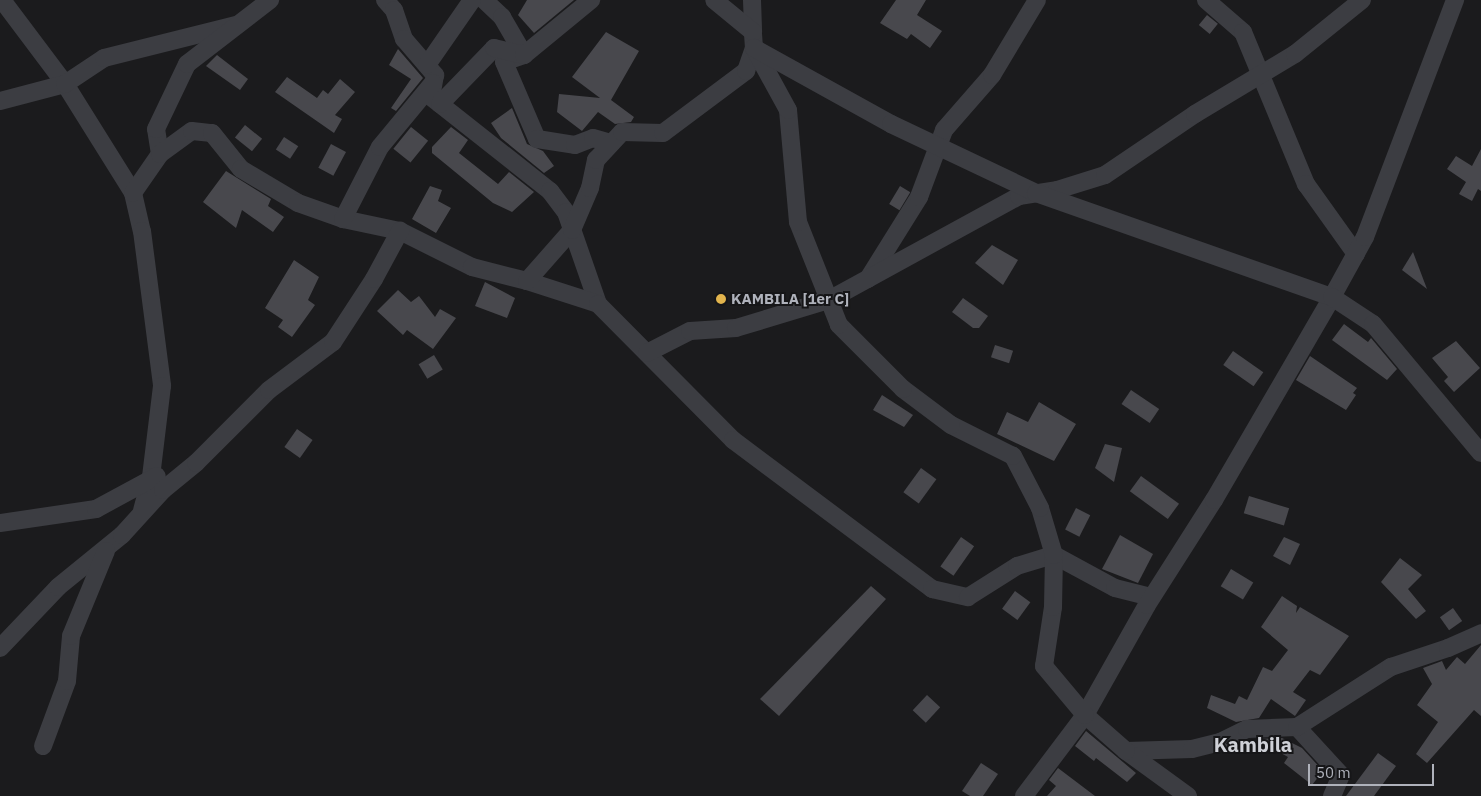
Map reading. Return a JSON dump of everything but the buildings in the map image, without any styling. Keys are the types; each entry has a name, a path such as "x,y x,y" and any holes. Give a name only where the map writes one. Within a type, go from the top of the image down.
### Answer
{"street":[{"path":"2,0 65,84 133,193 142,231 162,386 151,477 141,514"},
{"path":"160,154 156,129 187,64 270,0"},
{"path":"385,0 394,10 404,39 435,75 431,97 550,191 566,212 598,304 734,440 932,589 968,597 1017,566 1054,555 1115,588 1151,597"},
{"path":"427,65 472,0"},
{"path":"484,0 502,17 524,55"},
{"path":"591,0 524,55 504,62 537,139 575,145 593,138 611,143"},
{"path":"714,0 754,40 938,146 1036,193 1332,297 1373,324 1481,452"},
{"path":"527,280 572,230 590,188 596,160 622,132 663,133 678,124 746,71 754,40 752,0"},
{"path":"868,280 919,197 944,130 992,75 1038,0"},
{"path":"1206,0 1244,32 1306,184 1356,254"},
{"path":"647,353 690,331 736,328 829,300 1019,196 1105,175 1195,114 1296,54 1362,0"},
{"path":"1024,796 1085,715 1151,597 1214,500 1356,254 1456,0"},
{"path":"0,101 65,84 104,58 236,25"},
{"path":"754,40 788,110 798,222 839,325 903,389 952,425 1013,456 1040,508 1054,555 1053,607 1044,666 1085,715 1126,751 1188,796"},
{"path":"440,104 494,48 524,55"},
{"path":"342,220 380,147 434,83"},
{"path":"133,193 160,154 192,131 212,133 241,169 298,202 342,220 400,230 472,267 527,280 598,304"},
{"path":"0,648 58,587 108,546 163,490 186,471 269,390 333,342 374,278 400,230"},
{"path":"0,523 96,509 151,477 186,471"},
{"path":"43,746 67,681 70,636 108,546"},
{"path":"1126,751 1192,749 1220,742 1247,729 1296,728 1391,667 1448,648 1481,633"},
{"path":"1296,728 1341,775 1332,796"}],"place":[{"name":"KAMBILA [1er C]","path":"721,299"}],"district":[{"name":"Kambila","path":"1253,744"}]}
